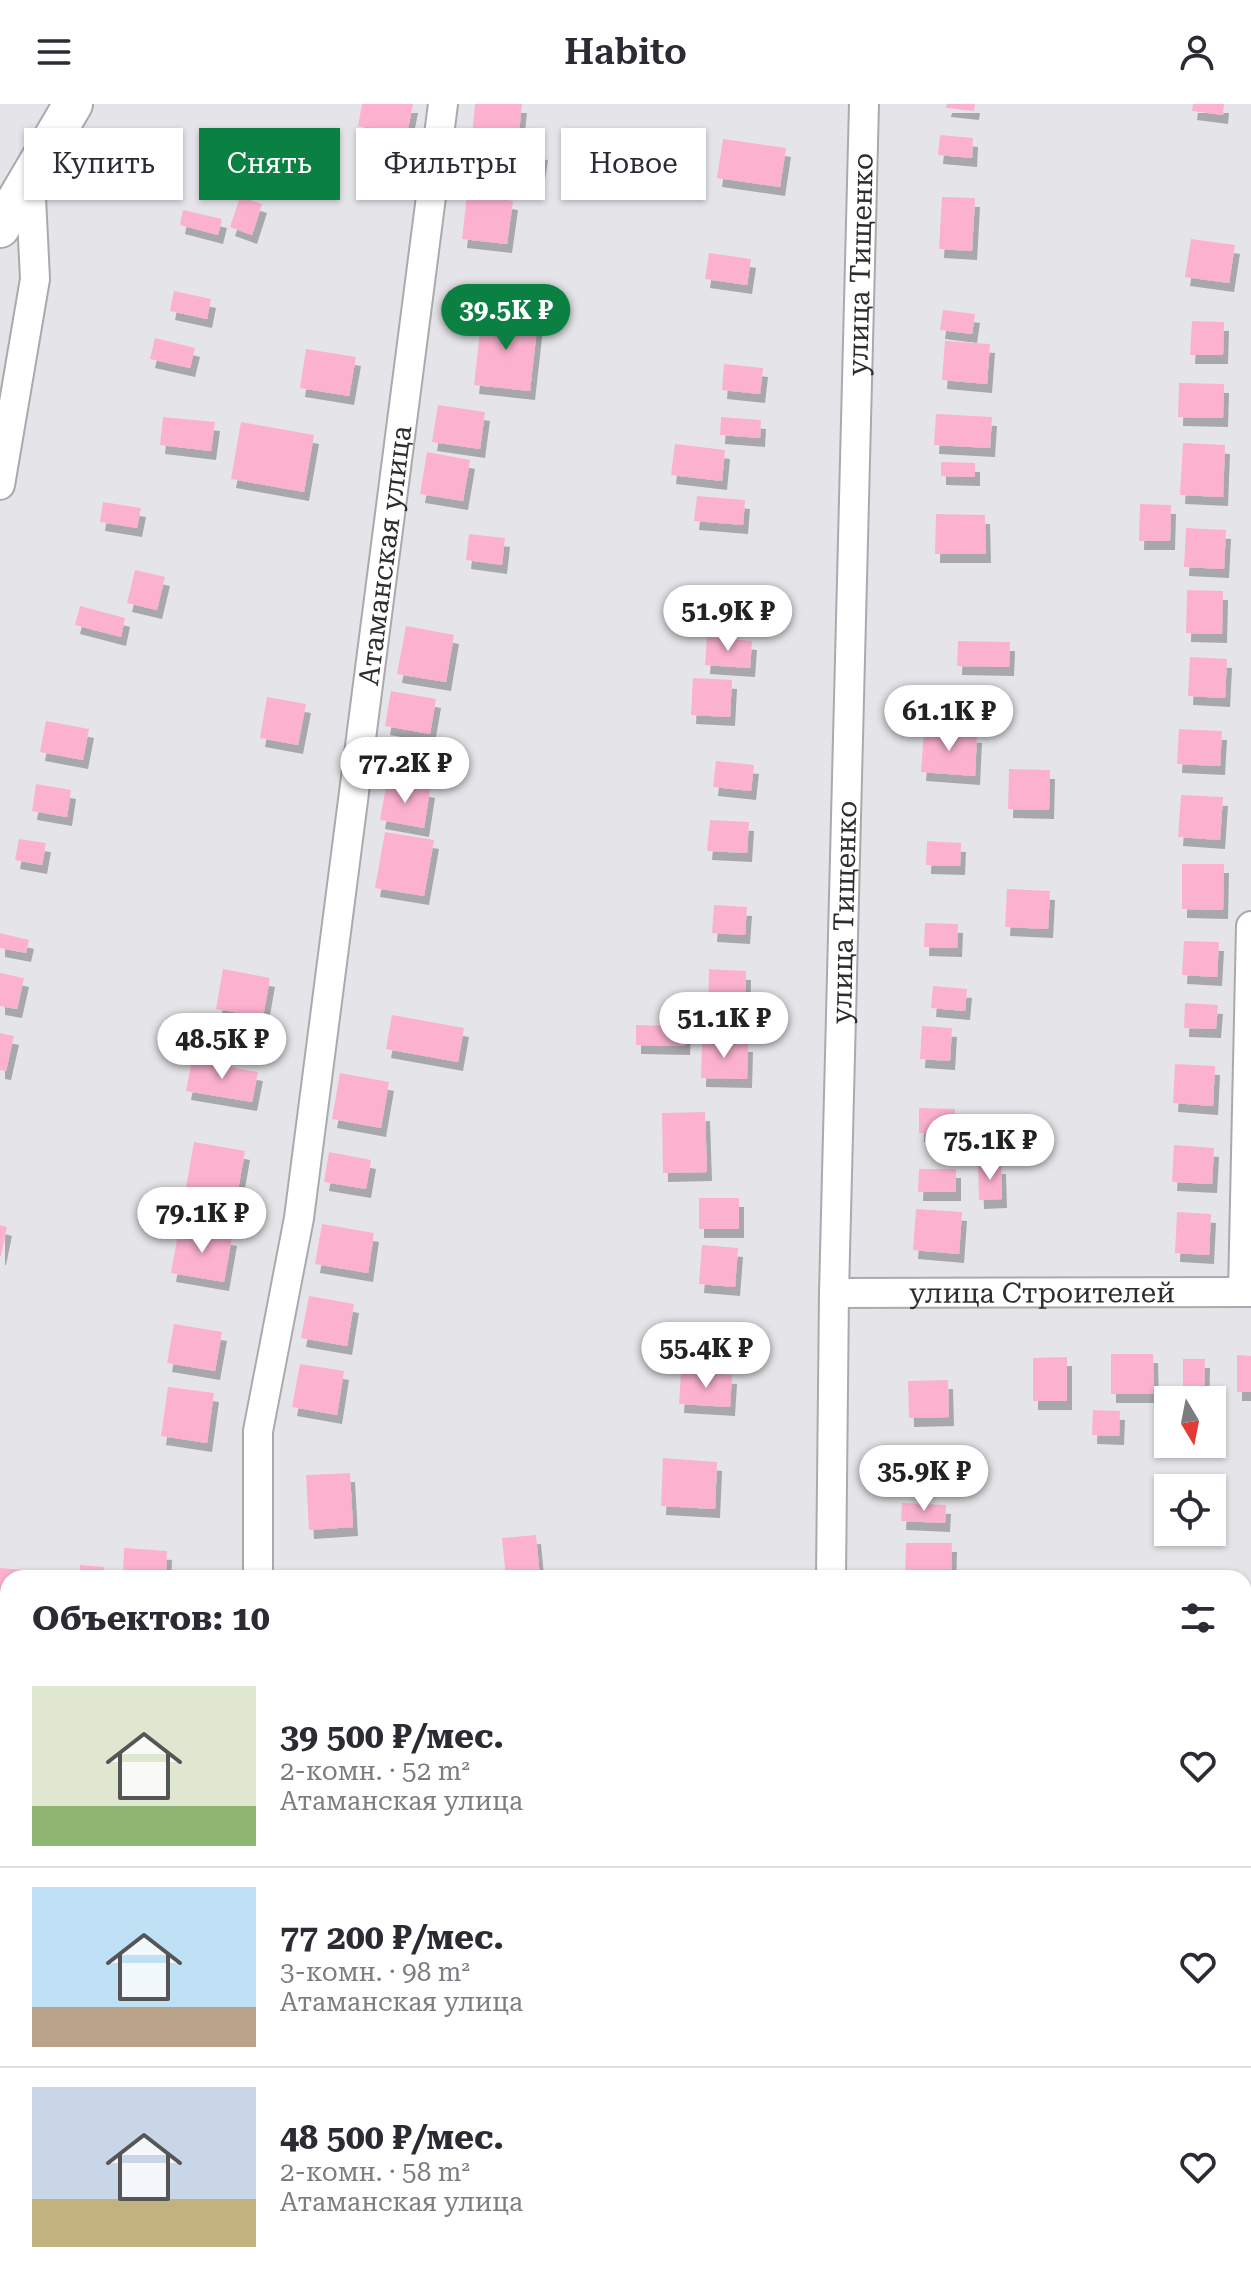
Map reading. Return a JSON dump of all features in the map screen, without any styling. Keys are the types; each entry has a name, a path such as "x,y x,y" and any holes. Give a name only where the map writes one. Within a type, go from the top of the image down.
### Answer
{"main road":[{"path":"59,128 73,104"},
{"path":"0,228 24,187"}],"street":[{"name":"Атаманская улица","path":"258,1570 258,1431 299,1218 443,104"},
{"name":"улица Тищенко","path":"831,1570 834,1293 864,104"},
{"path":"0,485 35,279 31,200"},
{"path":"1247,1292 1251,926"},
{"name":"улица Строителей","path":"834,1293 1247,1292"}],"building":[{"path":"362,104 413,104 408,128 358,126"},
{"path":"475,104 522,104 519,128 473,128"},
{"path":"947,104 975,104 974,111 946,108"},
{"path":"1193,104 1224,104 1223,115 1192,111"},
{"path":"940,135 973,138 972,158 938,155"},
{"path":"723,139 786,148 780,187 717,178"},
{"path":"942,197 975,198 972,251 939,249"},
{"path":"239,200 262,204 252,235 230,227"},
{"path":"466,200 513,201 507,244 462,239"},
{"path":"183,210 222,219 218,235 180,225"},
{"path":"1191,239 1235,245 1229,283 1185,277"},
{"path":"709,253 751,259 747,285 705,279"},
{"path":"174,291 211,299 207,319 170,311"},
{"path":"943,310 975,314 972,334 940,330"},
{"path":"482,314 538,320 530,391 474,385"},
{"path":"1192,321 1224,322 1223,355 1190,355"},
{"path":"155,338 195,348 190,368 150,359"},
{"path":"945,341 990,344 987,384 942,380"},
{"path":"306,349 356,357 349,396 300,388"},
{"path":"724,364 763,368 760,394 722,390"},
{"path":"1179,383 1224,384 1223,418 1178,417"},
{"path":"438,405 485,412 480,449 432,442"},
{"path":"936,414 992,417 990,448 934,445"},
{"path":"163,417 215,422 211,451 160,445"},
{"path":"721,417 761,420 760,438 720,435"},
{"path":"241,422 314,435 304,492 231,479"},
{"path":"1183,443 1225,445 1223,497 1180,495"},
{"path":"675,444 725,450 722,481 671,475"},
{"path":"427,452 470,460 463,501 420,494"},
{"path":"941,462 975,463 975,477 941,476"},
{"path":"697,496 745,500 743,525 694,521"},
{"path":"103,502 141,508 137,528 100,522"},
{"path":"1140,504 1171,505 1170,541 1139,541"},
{"path":"936,514 985,515 986,554 935,554"},
{"path":"1186,528 1226,530 1224,569 1184,567"},
{"path":"469,534 505,538 502,565 466,560"},
{"path":"135,570 165,577 157,610 127,603"},
{"path":"1187,590 1223,591 1222,634 1186,633"},
{"path":"80,606 125,618 121,637 75,625"},
{"path":"406,626 454,635 446,682 397,674"},
{"path":"707,637 752,641 750,668 705,665"},
{"path":"958,641 1010,642 1009,667 957,666"},
{"path":"1190,657 1227,659 1225,698 1188,696"},
{"path":"693,678 732,680 730,717 691,715"},
{"path":"391,691 436,699 430,734 385,726"},
{"path":"932,696 979,698 978,715 931,713"},
{"path":"267,697 306,704 298,745 260,738"},
{"path":"46,721 89,729 83,760 40,752"},
{"path":"1179,729 1222,731 1220,766 1177,764"},
{"path":"924,731 977,734 975,776 921,772"},
{"path":"716,761 754,765 751,791 713,787"},
{"path":"1009,769 1050,770 1049,810 1008,809"},
{"path":"387,781 430,789 424,828 380,820"},
{"path":"36,784 71,790 67,817 32,811"},
{"path":"1181,795 1223,797 1220,840 1178,837"},
{"path":"710,820 749,822 747,853 707,851"},
{"path":"385,832 434,840 424,896 375,888"},
{"path":"19,839 46,843 42,865 15,860"},
{"path":"927,841 961,843 960,866 926,865"},
{"path":"1182,864 1224,864 1223,910 1182,909"},
{"path":"1007,889 1050,891 1048,929 1005,927"},
{"path":"714,905 747,907 745,935 712,933"},
{"path":"925,923 958,924 957,948 924,947"},
{"path":"0,933 29,940 26,953 0,948"},
{"path":"1184,941 1219,942 1217,977 1182,975"},
{"path":"223,969 270,978 263,1017 216,1009"},
{"path":"709,969 746,971 745,1016 708,1014"},
{"path":"0,973 24,978 17,1009 0,1006"},
{"path":"933,986 967,989 965,1011 931,1008"},
{"path":"1185,1003 1218,1005 1216,1029 1184,1028"},
{"path":"392,1015 464,1028 458,1062 386,1049"},
{"path":"636,1025 686,1026 685,1046 636,1045"},
{"path":"922,1026 952,1028 950,1061 920,1059"},
{"path":"0,1033 14,1036 6,1071 0,1070"},
{"path":"702,1042 748,1043 747,1079 701,1078"},
{"path":"192,1060 258,1072 252,1102 186,1091"},
{"path":"1175,1064 1215,1066 1213,1106 1173,1103"},
{"path":"340,1073 389,1082 381,1128 332,1119"},
{"path":"919,1108 955,1109 954,1134 919,1133"},
{"path":"705,1112 707,1172 663,1173 662,1113"},
{"path":"194,1142 245,1151 237,1196 186,1188"},
{"path":"1174,1145 1214,1148 1212,1184 1172,1182"},
{"path":"329,1152 371,1160 366,1189 324,1182"},
{"path":"978,1165 1001,1165 1002,1199 979,1200"},
{"path":"919,1169 956,1169 956,1192 918,1192"},
{"path":"699,1198 739,1198 739,1229 699,1229"},
{"path":"916,1209 962,1212 959,1254 913,1250"},
{"path":"1177,1212 1211,1214 1209,1255 1175,1253"},
{"path":"322,1224 374,1233 368,1273 315,1264"},
{"path":"0,1225 7,1227 1,1256 0,1256"},
{"path":"179,1228 232,1237 224,1282 171,1273"},
{"path":"702,1245 738,1248 735,1287 699,1284"},
{"path":"309,1296 354,1304 347,1346 301,1338"},
{"path":"174,1324 222,1332 215,1371 167,1363"},
{"path":"1111,1354 1153,1354 1154,1394 1111,1394"},
{"path":"1237,1355 1251,1356 1251,1392 1237,1392"},
{"path":"1067,1357 1067,1401 1033,1401 1033,1358"},
{"path":"1183,1359 1205,1359 1204,1386 1183,1386"},
{"path":"300,1364 344,1371 337,1415 292,1407"},
{"path":"681,1372 732,1375 730,1407 679,1404"},
{"path":"948,1380 949,1417 909,1418 908,1381"},
{"path":"168,1387 214,1393 207,1443 161,1436"},
{"path":"1093,1410 1120,1411 1119,1436 1092,1435"},
{"path":"663,1458 717,1462 715,1509 661,1506"},
{"path":"908,1462 939,1462 938,1487 907,1487"},
{"path":"350,1473 353,1527 309,1530 306,1475"},
{"path":"902,1503 946,1505 945,1523 901,1521"},
{"path":"536,1535 539,1570 505,1570 502,1538"},
{"path":"906,1543 952,1543 951,1570 905,1570"},
{"path":"124,1548 167,1551 166,1570 123,1570"},
{"path":"80,1565 104,1567 104,1570 80,1570"}]}
